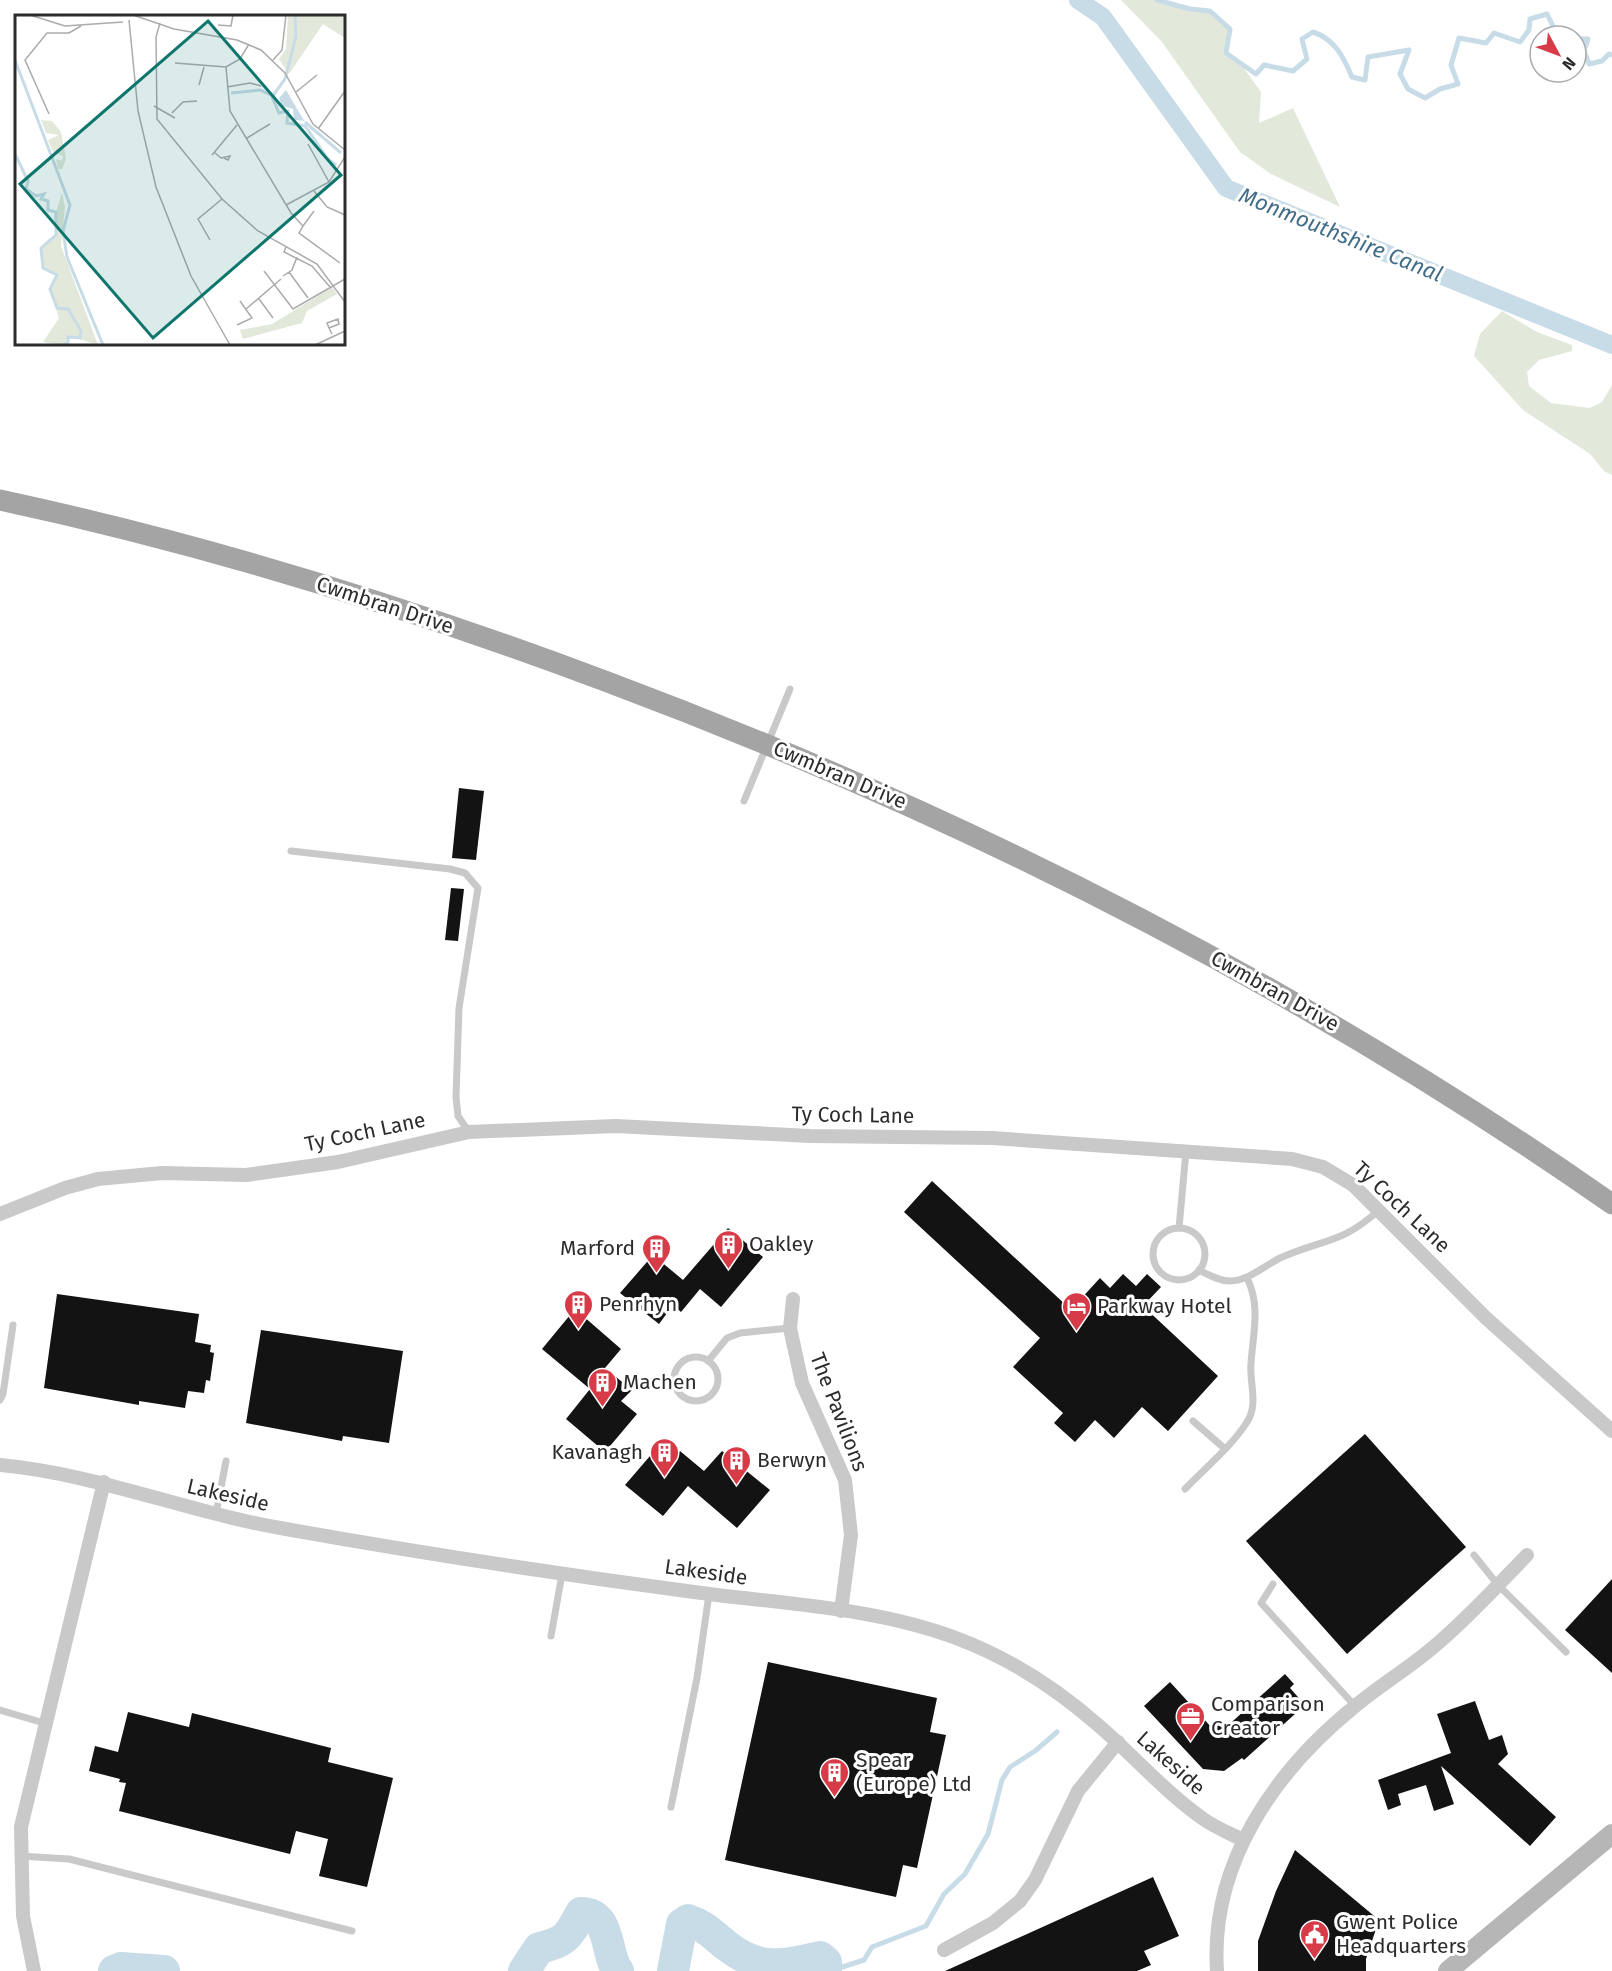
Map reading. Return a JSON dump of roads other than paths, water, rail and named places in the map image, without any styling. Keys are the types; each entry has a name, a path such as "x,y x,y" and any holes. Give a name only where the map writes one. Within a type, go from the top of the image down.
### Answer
{"main road":[{"name":"Cwmbran Drive","path":"0,500 174,542 339,590 515,647 750,736 887,795 1125,909 1256,980 1437,1086 1612,1204"}],"street":[{"name":"Ty Coch Lane","path":"0,1214 65,1188 98,1179 162,1173 246,1174 338,1162 469,1132 616,1126 810,1136 992,1138 1292,1159 1323,1167 1353,1185 1486,1318 1612,1431"},
{"name":"The Pavilions","path":"793,1299 790,1328 802,1383 845,1480 851,1535 841,1611"},
{"name":"Lakeside","path":"0,1465 33,1468 104,1482 216,1516 285,1529 562,1573 841,1611 895,1620 956,1638 1040,1681 1118,1742 1169,1792 1204,1821 1243,1840"},
{"path":"34,1971 23,1916 21,1827 44,1723 104,1482"},
{"path":"1217,1971 1219,1929 1225,1890 1243,1840 1259,1810 1281,1779 1317,1739 1355,1706 1436,1645 1527,1555"},
{"path":"944,1950 993,1923 1020,1901 1035,1880 1078,1791 1118,1742"},
{"path":"1448,1971 1612,1834"}],"lane":[{"path":"744,801 789,689"},
{"path":"291,851 450,869 465,873 478,888 459,1019 456,1096 458,1116 469,1132"},
{"path":"1179,1228 1186,1151"},
{"path":"1199,1270 1214,1278 1230,1281 1247,1278 1286,1256 1340,1239 1362,1226 1379,1210"},
{"path":"1179,1228 1195,1233 1204,1247 1203,1263 1199,1270 1194,1276 1178,1281 1162,1275 1157,1269 1152,1254 1158,1238 1171,1229 1179,1228"},
{"path":"1185,1489 1248,1420 1253,1405 1250,1365 1255,1339 1255,1302 1247,1278"},
{"path":"0,1400 3,1394 13,1325"},
{"path":"708,1360 727,1338 740,1333 790,1328"},
{"path":"692,1357 708,1360 717,1374 715,1390 703,1400 687,1400 675,1388 674,1372 685,1360 692,1357"},
{"path":"1193,1421 1224,1448"},
{"path":"216,1516 226,1461"},
{"path":"1474,1555 1498,1585 1566,1652"},
{"path":"551,1636 562,1573"},
{"path":"1273,1584 1261,1603 1355,1706"},
{"path":"671,1807 699,1667 709,1594"},
{"path":"0,1710 44,1723"},
{"path":"20,1856 69,1859 352,1931"}],"waterway":[{"name":"Monmouthshire Canal","path":"1078,0 1103,17 1226,188 1612,345"},
{"path":"1157,0 1190,9 1210,11 1230,29 1226,53 1256,74 1264,65 1293,71 1307,59 1302,39 1313,32 1333,44 1342,56 1352,77 1365,80 1368,57 1409,50 1400,74 1408,89 1425,98 1440,89 1458,84 1451,65 1459,38 1486,43 1494,33 1520,42 1528,31"},
{"path":"1530,24 1530,19 1547,14 1552,24"},
{"path":"1588,61 1589,64 1602,61 1609,54 1612,55"},
{"path":"830,1971 864,1960 872,1947 926,1926 944,1894 965,1874 988,1834 1002,1780 1010,1767 1035,1751 1057,1732"},
{"path":"524,1971 539,1948 561,1941 573,1928 581,1913 591,1915 603,1927 618,1971"},
{"path":"673,1971 682,1924 688,1920 704,1928 750,1960 782,1964 820,1957 826,1962 826,1971"},
{"path":"114,1971 121,1968 164,1971"}],"place":[{"name":"Oakley","path":"728,1270"},
{"name":"Marford","path":"656,1274"},
{"name":"Penrhyn","path":"578,1330"},
{"name":"Parkway Hotel","path":"1076,1332"},
{"name":"Machen","path":"602,1408"},
{"name":"Kavanagh","path":"664,1478"},
{"name":"Berwyn","path":"736,1486"},
{"name":"Comparison Creator","path":"1190,1742"},
{"name":"Spear (Europe) Ltd","path":"835,1798"},
{"name":"Gwent Police Headquarters","path":"1315,1960"}]}
